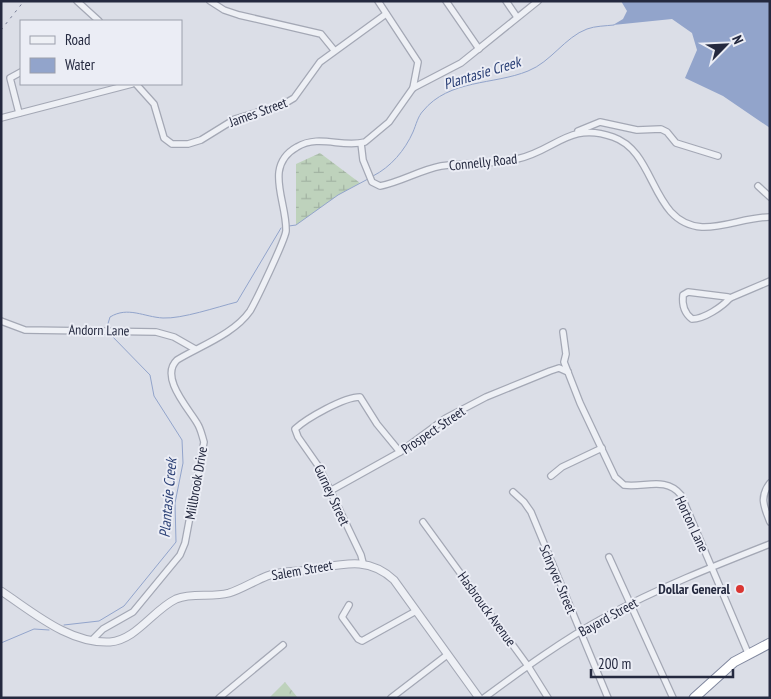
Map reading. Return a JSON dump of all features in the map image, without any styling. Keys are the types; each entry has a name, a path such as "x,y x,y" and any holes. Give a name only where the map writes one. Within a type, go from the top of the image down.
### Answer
{"highway":[{"path":"694,698 728,667 748,652 770,643"}],"street":[{"path":"210,1 224,10 239,15 321,34 334,50"},
{"path":"362,143 376,135 389,122 413,88 418,62 378,1"},
{"path":"446,1 479,49"},
{"path":"506,1 517,17"},
{"path":"413,88 454,67 538,1"},
{"path":"79,3 98,20"},
{"name":"James Street","path":"137,85 154,104 164,138 172,144 188,144 201,140 235,119 290,102 303,89 320,62 386,14"},
{"path":"19,113 10,78 20,73"},
{"path":"1,118 128,85"},
{"path":"576,132 600,122 637,130 661,129 667,132 676,143 718,156"},
{"name":"Connelly Road","path":"362,143 366,168 372,182 380,186 441,166 518,159 576,132 595,132 615,137 635,150 667,207 683,221 704,227 770,217"},
{"name":"Millbrook Drive","path":"93,639 103,628 133,612 176,561 185,543 204,442 199,427 179,396 172,372 174,363 229,330 245,317 257,297 286,233 278,177 287,154 304,143 316,140 362,143"},
{"path":"758,186 770,197"},
{"path":"730,298 688,292 683,295 682,302 687,315 696,319 723,305 730,298 770,281"},
{"name":"Andorn Lane","path":"1,321 14,328 31,331 69,329 156,332 174,337 196,349"},
{"name":"Horton Lane","path":"563,332 566,354 564,362 580,402 620,483 628,486 664,484 678,492 748,652"},
{"name":"Prospect Street","path":"330,491 400,452 446,418 486,398 559,368 568,372"},
{"name":"Gurney Street","path":"363,563 320,467 298,437 296,429 335,404 358,397 362,398 377,424 400,452"},
{"path":"551,476 562,467 602,448"},
{"path":"770,483 765,490 762,504 770,522"},
{"name":"Schryver Street","path":"513,492 531,512 608,698"},
{"name":"Hasbrouck Avenue","path":"423,522 528,666 548,698"},
{"name":"Bayard Street","path":"484,698 580,632 631,604 712,567 770,544"},
{"path":"609,557 673,698"},
{"name":"Salem Street","path":"1,591 54,626 93,639 112,642 125,637 163,607 184,597 227,593 276,573 350,562 363,563 387,574 479,698"},
{"path":"349,605 342,617 358,640 362,641 416,611"},
{"path":"219,698 283,645"},
{"path":"391,698 447,655"}],"green space":[{"path":"320,153 360,183 338,195 296,225 296,164"},
{"path":"285,682 298,698 269,698"}],"water":[{"path":"621,1 770,1 770,128 723,96 685,78 697,50 692,33 672,19 613,25 623,19 627,11"}],"waterway":[{"name":"Plantasie Creek","path":"373,176 386,168 402,151 410,139 423,111 446,93 472,84 528,71 544,62 579,33 593,27 614,25"},
{"name":"Plantasie Creek","path":"289,226 296,225 338,195 368,179"},
{"name":"Plantasie Creek","path":"107,327 110,317 123,312 171,318 237,302 281,228"},
{"name":"Plantasie Creek","path":"64,625 99,621 124,606 176,542 175,503 183,463 182,440 154,396 150,375 110,334"},
{"name":"Plantasie Creek","path":"1,643 34,629 49,630"}],"railway":[{"path":"1,30 24,1"}],"place":[{"name":"Dollar General","path":"740,589"}]}
